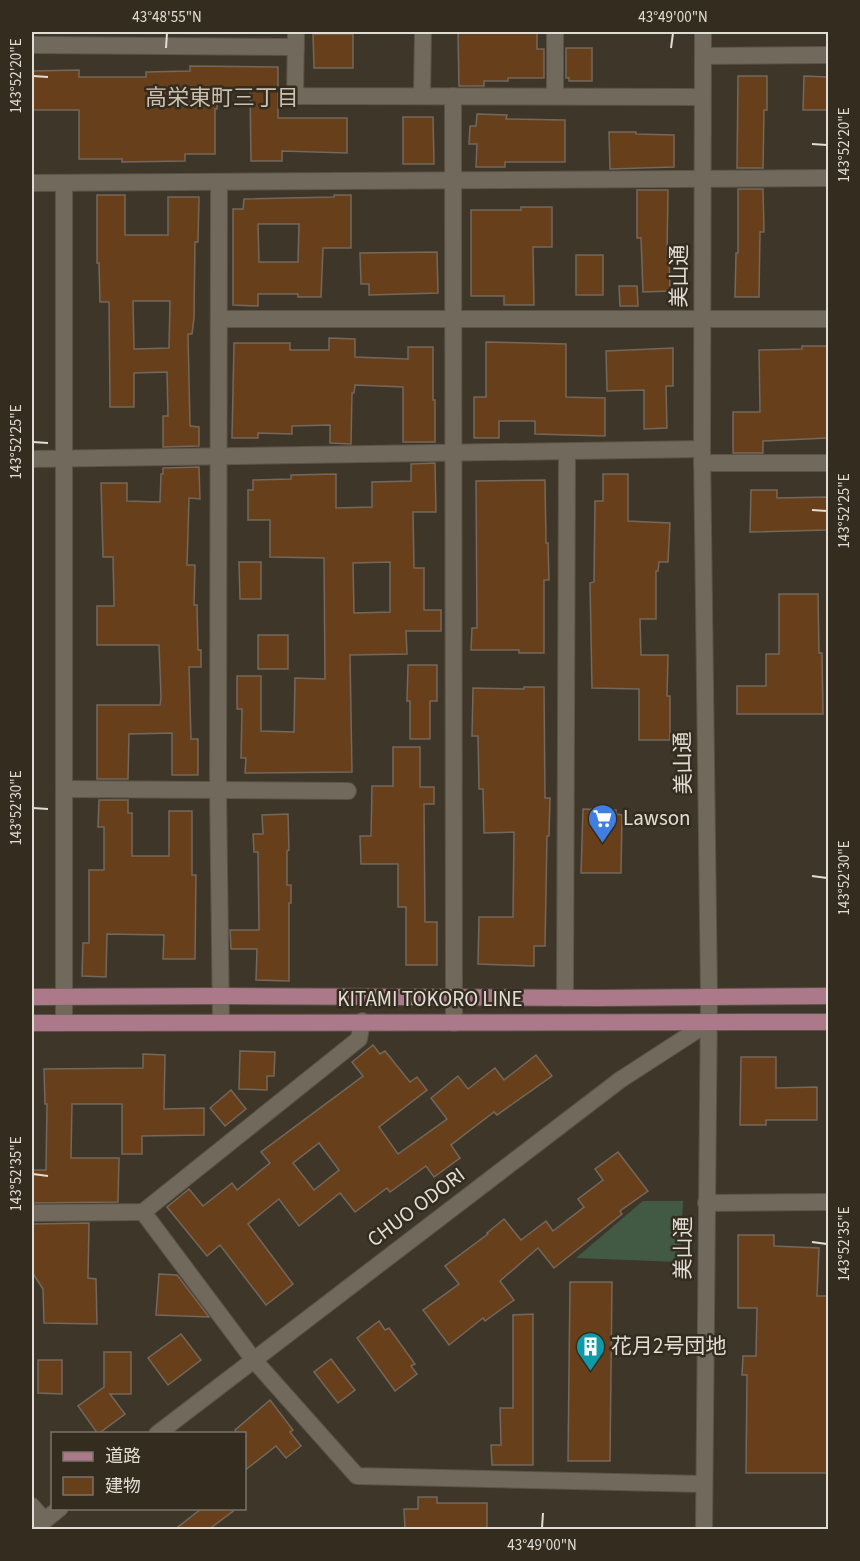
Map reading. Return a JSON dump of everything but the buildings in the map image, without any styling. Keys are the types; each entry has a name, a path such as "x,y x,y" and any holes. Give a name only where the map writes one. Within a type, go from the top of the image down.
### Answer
{"main road":[{"name":"KITAMI TOKORO LINE","path":"32,997 709,998 828,996"},
{"name":"KITAMI TOKORO LINE","path":"32,1023 828,1022"}],"street":[{"path":"422,96 423,32"},
{"path":"555,32 555,96"},
{"name":"美山通","path":"703,32 702,456 709,998 704,1530"},
{"path":"32,45 64,39 296,39 295,96 702,97"},
{"path":"703,56 828,55"},
{"path":"453,96 454,1023"},
{"path":"32,183 828,178"},
{"path":"219,182 218,789 221,1022"},
{"path":"64,183 64,1023"},
{"path":"219,319 828,319"},
{"path":"32,459 567,452 828,463"},
{"path":"565,998 567,452"},
{"path":"64,789 348,791"},
{"path":"32,1213 143,1212 359,1039 362,1021"},
{"name":"CHUO ODORI","path":"159,1432 620,1080 708,1023"},
{"path":"706,1203 828,1202"},
{"path":"143,1212 253,1359 357,1476 704,1484"},
{"path":"32,1506 38,1525 59,1510"}],"green space":[{"path":"643,1201 683,1201 680,1262 576,1258"}],"place":[{"name":"Lawson","path":"602,844"},
{"name":"花月2号団地","path":"590,1372"}],"district":[{"name":"高栄東町三丁目","path":"222,97"}]}
